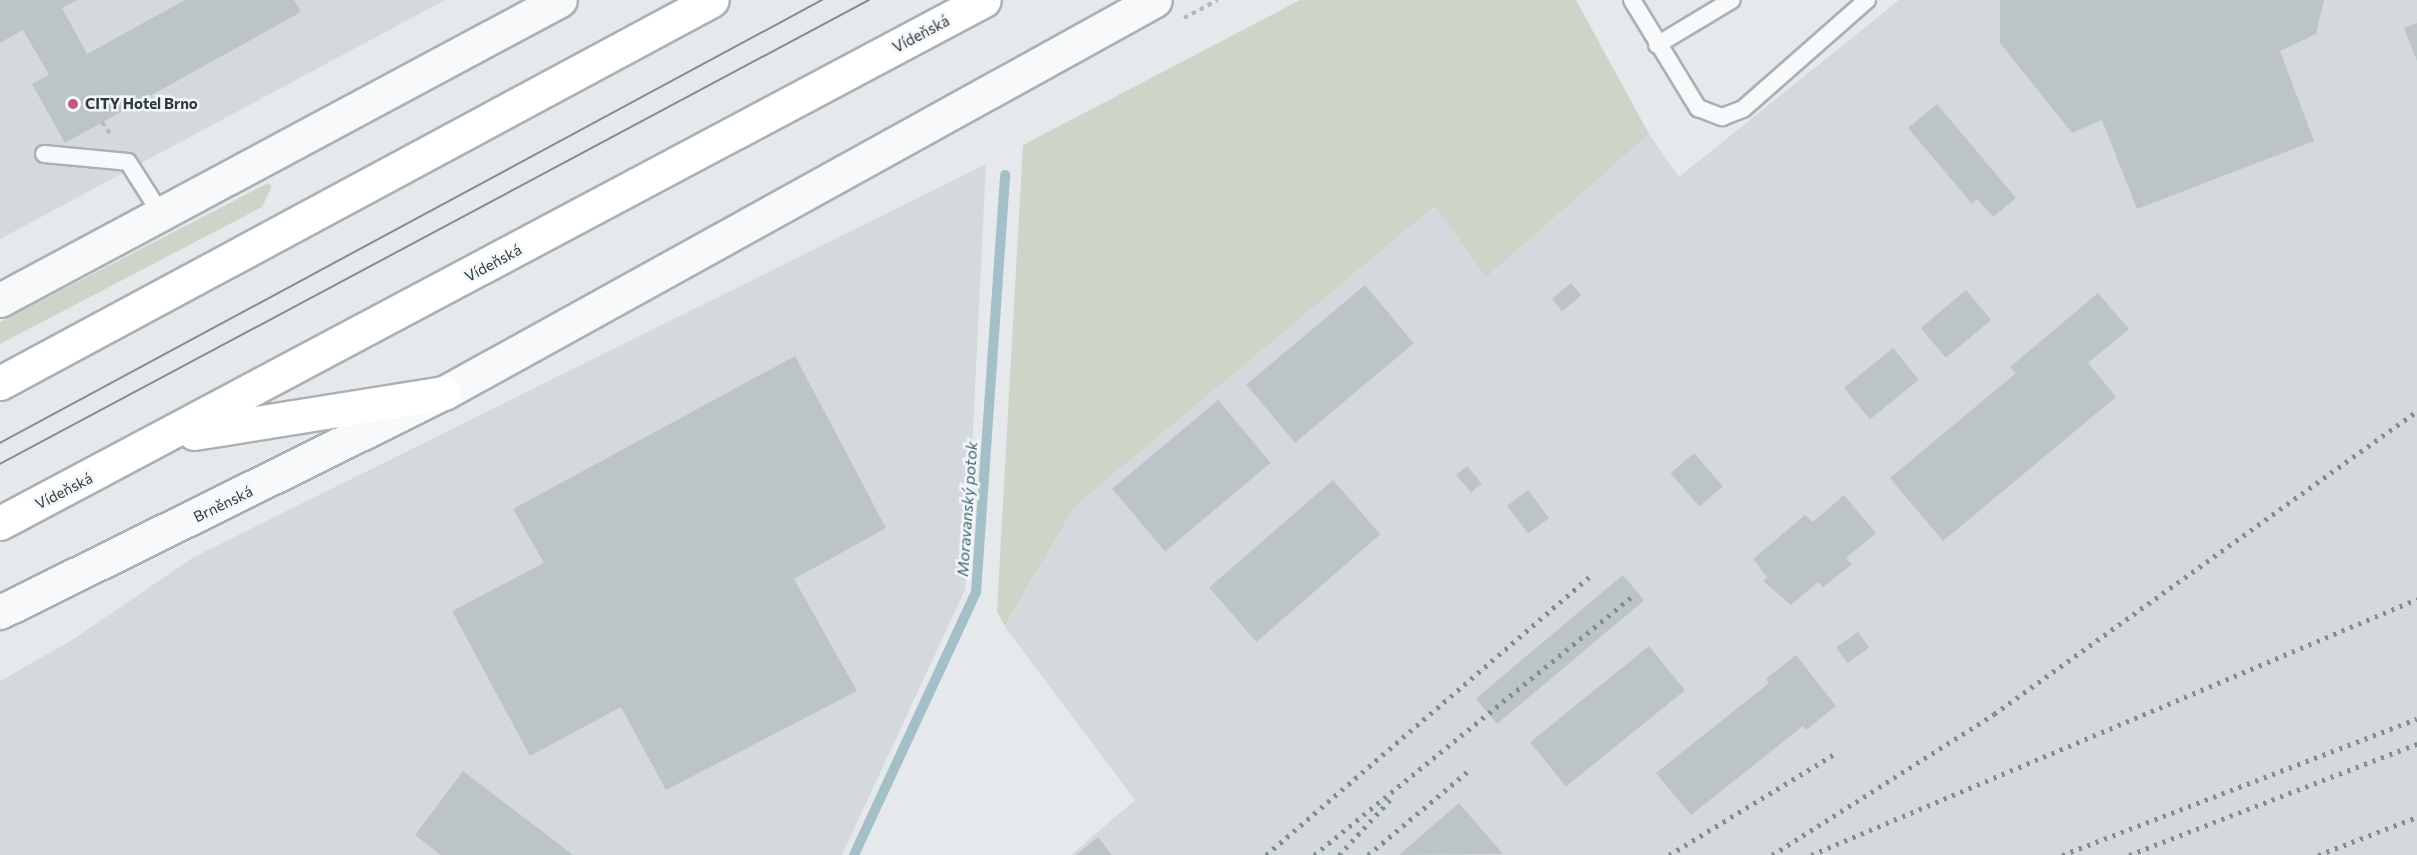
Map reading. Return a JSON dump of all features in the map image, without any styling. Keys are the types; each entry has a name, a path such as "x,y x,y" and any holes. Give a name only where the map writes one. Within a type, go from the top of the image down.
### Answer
{"highway":[{"path":"0,383 712,0"},
{"name":"Vídeňská","path":"0,523 169,437 984,0"},
{"path":"169,437 444,393"}],"street":[{"path":"0,300 561,0"},
{"path":"444,393 1155,0"},
{"name":"Brněnská","path":"0,612 444,393"}],"lane":[{"path":"1632,0 1657,45 1698,108 1722,117 1743,109 1867,0"},
{"path":"1657,45 1732,0"},
{"path":"44,154 128,162 161,214"}],"shaded area":[{"path":"0,0 445,0 0,239"},
{"path":"1300,0 1576,0 1649,134 1486,277 1435,206 1075,506 1005,626 997,612 1023,145"},
{"path":"1899,0 2417,0 2417,855 1071,855 1135,800 1005,627 1075,506 1435,206 1486,276 1649,134 1679,177"},
{"path":"986,164 965,590 842,855 0,855 0,681 72,640 194,557"},
{"path":"268,183 272,186 262,207 0,344 0,322"}],"building":[{"path":"0,0 77,0 62,8 87,54 185,0 294,0 301,12 65,143 32,84 49,75 23,30 0,43"},
{"path":"2000,0 2324,0 2316,34 2280,51 2314,141 2137,209 2102,120 2072,133 2000,43"},
{"path":"2417,23 2417,61 2404,28"},
{"path":"1937,104 2016,198 1993,217 1977,199 1972,204 1908,128"},
{"path":"1571,283 1581,295 1562,311 1552,299"},
{"path":"1365,285 1414,343 1295,443 1246,385"},
{"path":"1966,290 1991,320 1946,358 1921,328"},
{"path":"2098,293 2129,329 2088,363 2116,397 1943,541 1890,478 2016,373 2010,367"},
{"path":"1893,348 1919,380 1870,420 1844,388"},
{"path":"795,356 886,528 794,579 857,691 666,790 621,707 530,756 452,611 544,563 513,509"},
{"path":"1218,400 1271,463 1165,552 1112,489"},
{"path":"1694,453 1723,486 1699,507 1671,473"},
{"path":"1467,466 1482,484 1471,493 1456,475"},
{"path":"1333,480 1380,534 1256,642 1209,588"},
{"path":"1528,490 1549,518 1528,534 1507,506"},
{"path":"1844,495 1876,533 1846,558 1852,564 1823,587 1818,582 1791,605 1763,581 1767,577 1753,559 1805,515 1813,522"},
{"path":"1623,575 1644,600 1497,724 1476,698"},
{"path":"1858,632 1869,647 1847,663 1836,648"},
{"path":"1649,646 1685,690 1566,787 1530,742"},
{"path":"1796,655 1836,706 1806,730 1803,726 1691,815 1656,773 1769,683 1766,679"},
{"path":"463,771 573,855 441,855 415,835"},
{"path":"1459,803 1503,854 1399,855"},
{"path":"1098,837 1112,855 1076,855"}],"waterway":[{"name":"Moravanský potok","path":"854,855 976,592 1005,175"}],"tram line":[{"path":"0,443 822,0"},
{"path":"0,464 869,0"}],"railway":[{"path":"1772,855 1994,714 2417,411"},
{"path":"1266,855 1589,577"},
{"path":"1314,855 1635,594"},
{"path":"1811,855 2417,599"},
{"path":"2062,855 2417,719"},
{"path":"2129,855 2417,744"},
{"path":"1669,855 1833,755"},
{"path":"1368,855 1468,771"},
{"path":"1339,855 1390,800"},
{"path":"2318,855 2417,817"}],"place":[{"name":"CITY Hotel Brno","path":"73,104"}]}
